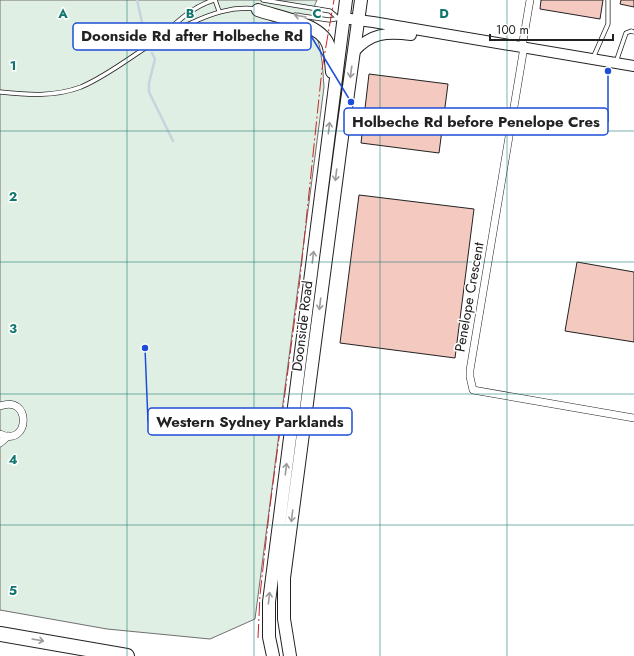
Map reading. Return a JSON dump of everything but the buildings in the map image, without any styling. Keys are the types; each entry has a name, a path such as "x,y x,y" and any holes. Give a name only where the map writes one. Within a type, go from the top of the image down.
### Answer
{"highway":[{"path":"0,634 127,656"}],"main road":[{"name":"Doonside Road","path":"273,656 269,637 269,602 334,85 341,18 346,0"},
{"name":"Doonside Road","path":"290,656 284,618 284,578 361,0"},
{"path":"261,5 311,27 325,38 329,47 334,85"},
{"path":"266,656 269,637"}],"street":[{"path":"523,47 530,0"},
{"path":"341,18 634,66"},
{"path":"354,52 366,40 390,33 419,36 439,34"},
{"name":"Penelope Crescent","path":"523,47 470,370 473,390 634,418"},
{"path":"0,434 8,436 20,432 24,420 23,414 19,409 11,404 2,405"},
{"path":"0,443 8,436"}],"lane":[{"path":"160,38 179,20 195,9 214,0 219,12"},
{"path":"593,59 608,24 608,0"},
{"path":"261,5 313,18 329,20 341,18"},
{"path":"0,92 38,95 56,94 82,86 105,74 160,38 201,18 229,9 249,8 261,5 330,12 341,18"},
{"path":"616,63 626,33 634,32"}],"green space":[{"path":"0,0 317,0 314,7 313,21 322,59 324,87 255,619 210,639 107,629 0,610"}],"waterway":[{"path":"137,0 146,40"},
{"path":"152,53 155,59 149,83 149,92 173,141"}],"power":[{"path":"258,638 260,595 269,514 300,279 322,69 334,0"}],"place":[{"name":"Holbeche Rd before Penelope Cres","path":"608,71"},
{"name":"Doonside Rd after Holbeche Rd","path":"351,102"},
{"name":"Western Sydney Parklands","path":"145,348"}]}
